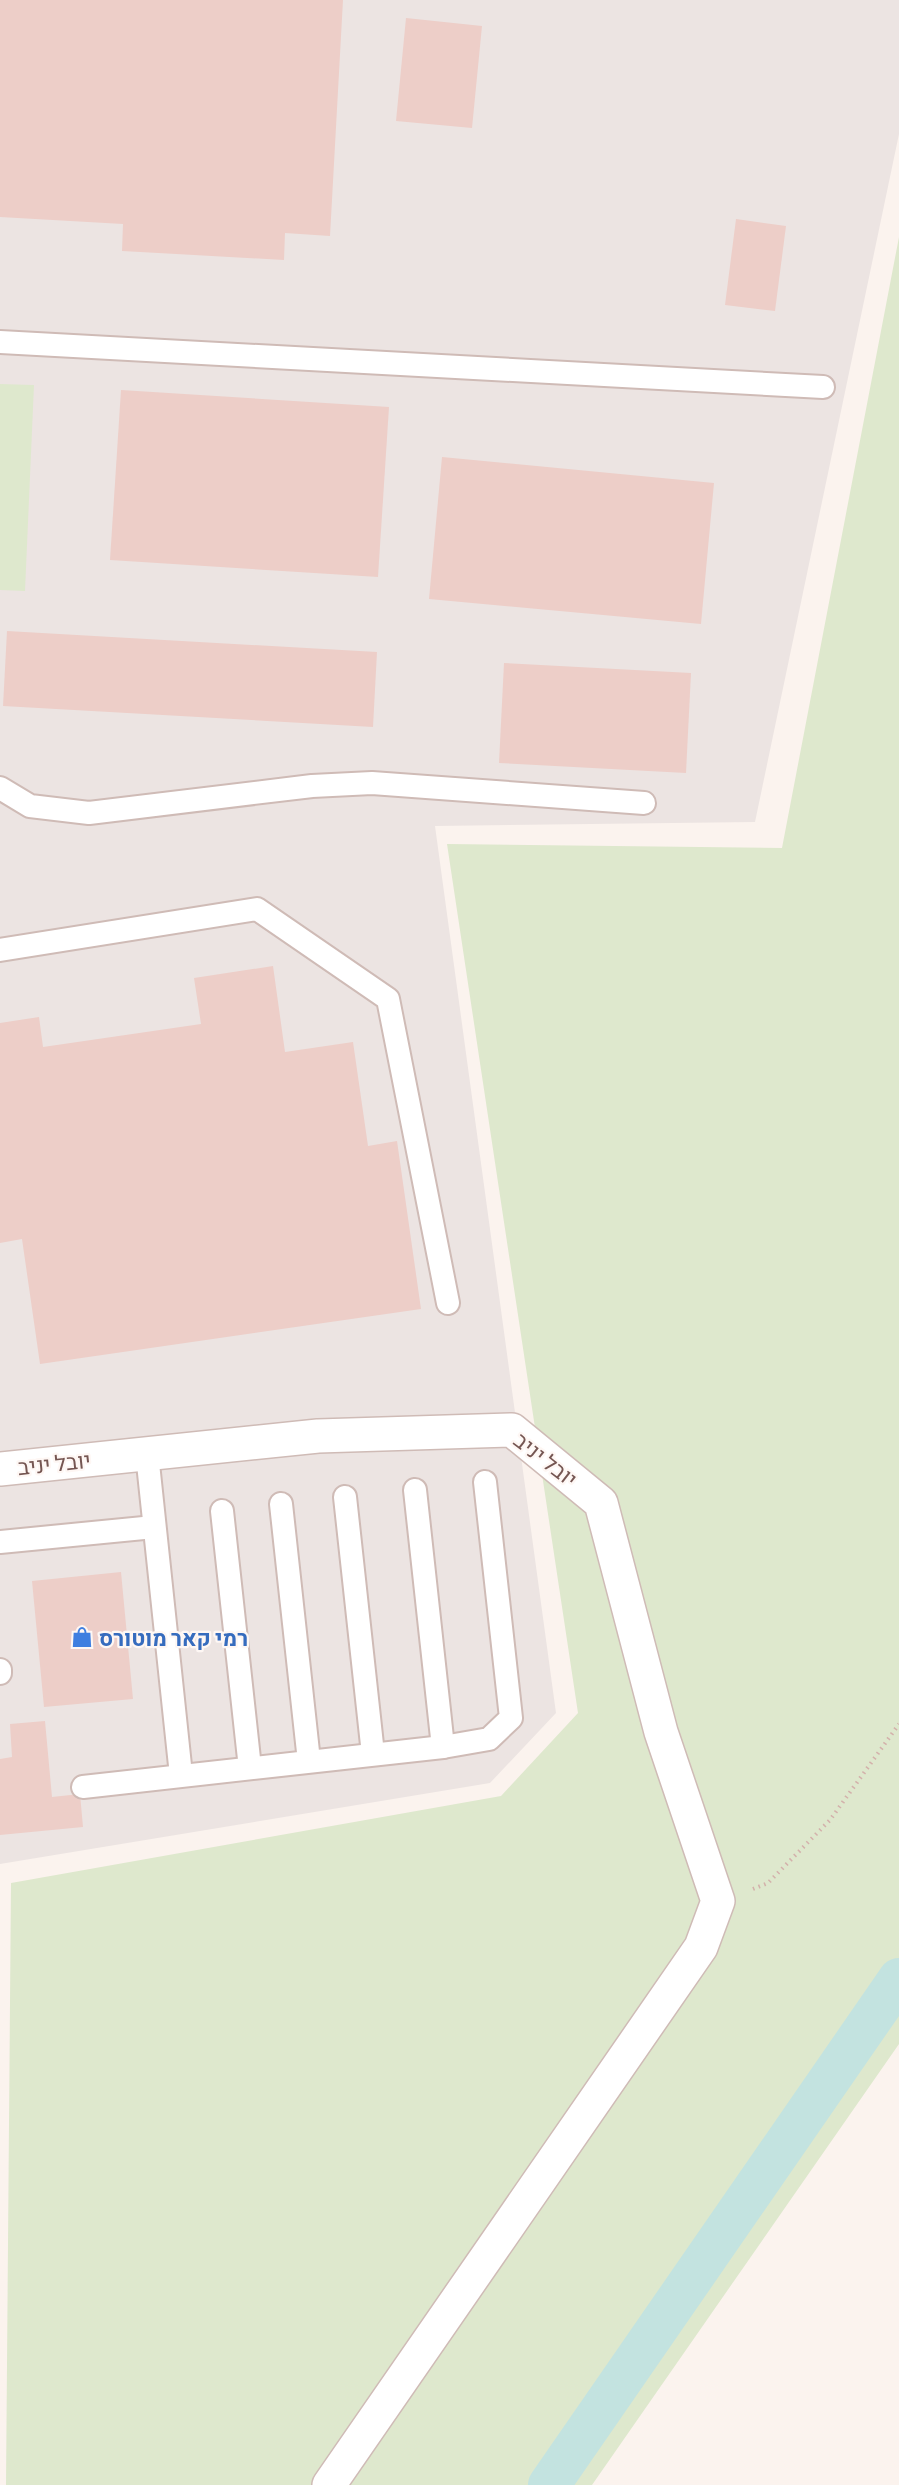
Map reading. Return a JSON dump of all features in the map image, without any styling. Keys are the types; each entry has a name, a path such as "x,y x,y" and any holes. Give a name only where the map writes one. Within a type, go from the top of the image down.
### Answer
{"street":[{"name":"יובל יניב","path":"0,1469 318,1436 512,1430 601,1503 661,1732 718,1901"},
{"path":"329,2485 701,1947 718,1901"}],"lane":[{"path":"0,342 823,387"},
{"path":"0,788 30,806 89,813 312,786 372,783 644,802"},
{"path":"0,950 257,909 388,999 448,1303"},
{"path":"147,1454 181,1775"},
{"path":"83,1787 443,1747 489,1739 511,1718 485,1482"},
{"path":"415,1490 443,1747"},
{"path":"345,1497 373,1754"},
{"path":"281,1504 309,1761"},
{"path":"222,1511 250,1768"},
{"path":"0,1542 154,1527"}],"path":[{"path":"718,1901 768,1884 830,1821 899,1724"}],"shaded area":[{"path":"0,0 899,0 899,134 755,822 435,826 556,1713 490,1783 0,1864"}],"green space":[{"path":"899,237 899,2044 592,2485 6,2485 11,1883 501,1796 578,1713 447,844 782,848"},
{"path":"0,384 34,385 25,591 0,590"}],"building":[{"path":"0,0 343,0 330,236 285,233 284,260 122,251 123,224 0,217"},
{"path":"406,18 482,26 472,128 396,121"},
{"path":"736,219 786,226 775,311 725,305"},
{"path":"121,390 389,407 378,577 110,560"},
{"path":"442,457 714,483 701,624 429,599"},
{"path":"7,631 377,652 373,727 3,706"},
{"path":"504,663 691,673 686,773 499,763"},
{"path":"273,966 285,1052 353,1042 368,1146 397,1141 421,1309 40,1364 22,1239 0,1243 0,1023 39,1017 43,1047 201,1024 194,978"},
{"path":"121,1572 133,1699 44,1707 32,1581"},
{"path":"45,1721 52,1797 80,1794 83,1827 0,1835 0,1759 12,1757 10,1724"}],"waterway":[{"path":"549,2485 899,1979"}],"place":[{"name":"רמי קאר מוטורס","path":"82,1637"}]}
